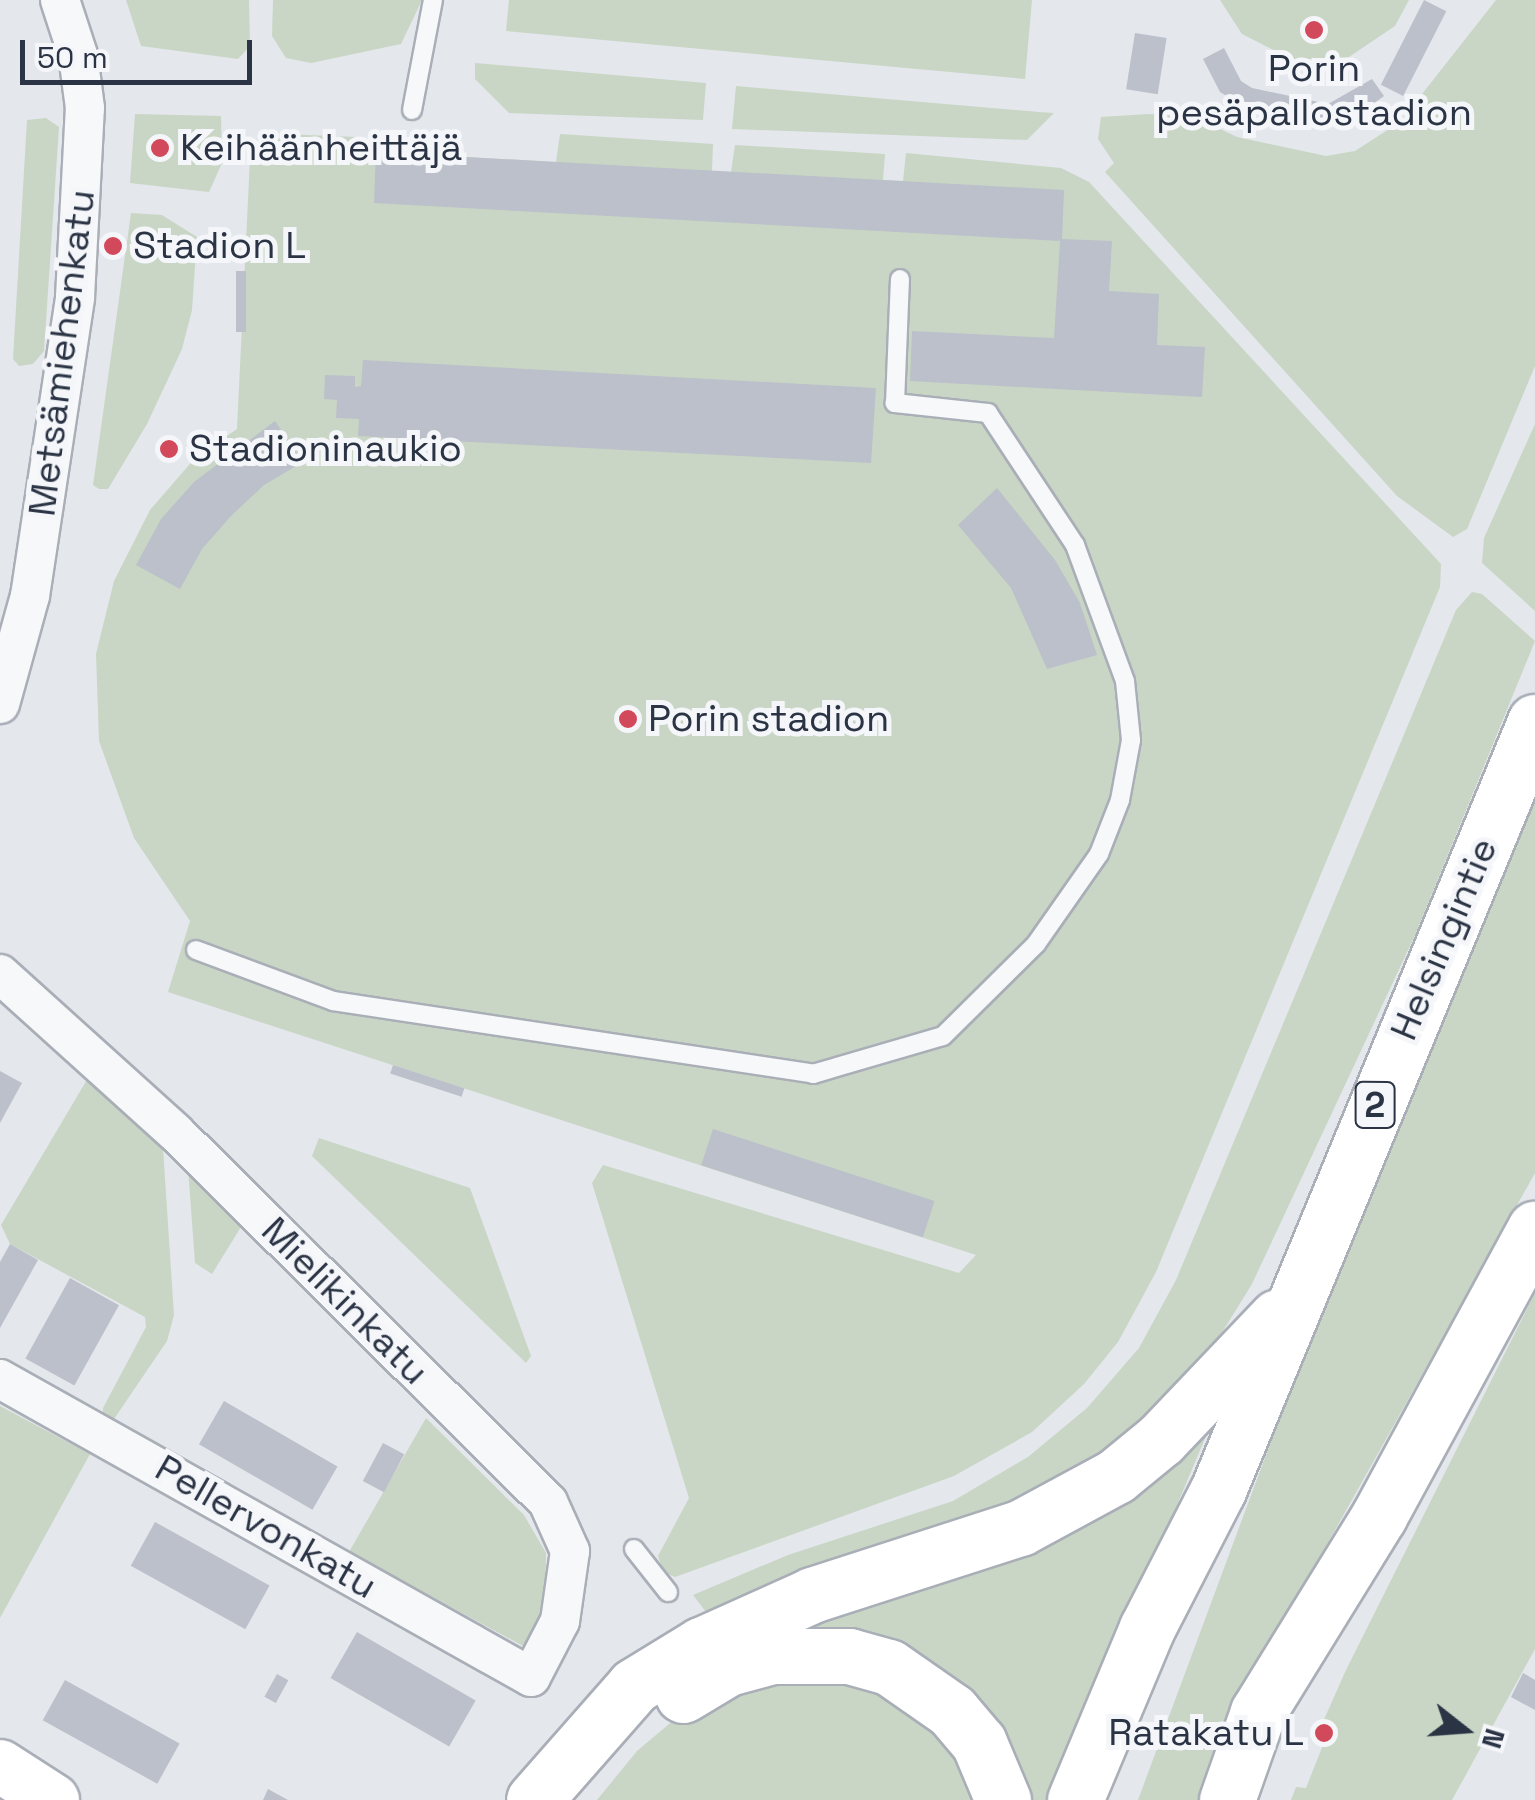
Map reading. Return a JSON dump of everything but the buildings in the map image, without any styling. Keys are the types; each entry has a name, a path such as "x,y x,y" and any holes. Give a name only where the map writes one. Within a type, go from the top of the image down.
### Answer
{"main road":[{"name":"Helsingintie","path":"1075,1800 1147,1628 1218,1490 1535,722"},
{"path":"1227,1800 1258,1712 1379,1516 1535,1229"},
{"path":"534,1800 634,1686 701,1645 812,1595 1020,1528 1116,1476 1161,1439 1297,1297"},
{"name":"Helsingintie","path":"1106,1800 1179,1628 1218,1490"},
{"path":"1266,1800 1292,1718 1379,1516"},
{"path":"574,1800 591,1773 687,1692 728,1668 808,1653 876,1663 924,1687 979,1743 1004,1800"}],"street":[{"name":"Metsämiehenkatu","path":"0,704 30,596 77,280 84,108 78,55 60,0"},
{"name":"Mielikinkatu","path":"0,974 175,1132 548,1502 565,1528 568,1592 531,1677"},
{"name":"Pellervonkatu","path":"0,1378 531,1677"}],"lane":[{"path":"412,110 433,0"},
{"path":"196,950 334,1001 813,1074 944,1036 1036,944 1099,854 1120,800 1131,740 1125,681 1075,545 988,413 895,403 900,278"},
{"path":"634,1550 668,1592"}],"green space":[{"path":"126,0 249,0 250,46 238,59 141,46"},
{"path":"273,0 422,0 401,44 311,63 286,58 272,36"},
{"path":"509,0 1032,0 1025,79 506,31"},
{"name":"Porin pesäpallostadion","path":"1220,0 1409,0 1395,26 1349,57 1293,60 1242,34"},
{"path":"1496,0 1535,0 1535,366 1467,529 1453,537 1397,496 1105,172 1114,163 1098,139 1101,117 1149,114 1195,117 1237,137 1326,156 1355,151 1400,122"},
{"path":"475,63 706,83 703,120 509,113 475,79"},
{"path":"736,86 1054,113 1027,140 732,129"},
{"path":"135,114 221,116 222,163 209,192 130,183"},
{"path":"46,118 59,127 44,351 33,364 19,366 13,359 27,120"},
{"name":"Porin stadion","path":"281,134 356,137 356,151 556,162 560,134 713,144 712,171 731,172 735,145 885,154 883,180 903,181 906,153 1061,168 1089,182 1441,564 1440,587 1156,1272 1118,1342 1084,1384 1032,1432 954,1476 675,1577 663,1572 658,1556 689,1498 592,1183 603,1165 959,1273 976,1255 168,992 190,921 134,838 99,741 96,654 114,581 150,510 195,458 237,429 250,158"},
{"path":"131,213 162,215 197,237 192,310 182,349 147,424 108,489 99,489 93,485"},
{"path":"1535,424 1535,611 1482,563 1484,538"},
{"path":"1472,592 1482,594 1535,641 1416,933 1252,1284 1200,1368 1130,1444 1040,1499 804,1571 706,1612 693,1595 788,1555 953,1501 1028,1457 1087,1408 1139,1348 1176,1280 1456,610"},
{"path":"1535,782 1535,1173 1251,1680 1199,1800 1138,1800 1306,1347"},
{"path":"88,1078 163,1148 174,1315 167,1341 114,1419 103,1415 103,1408 146,1327 145,1317 10,1244 1,1225"},
{"path":"319,1138 470,1188 531,1356 526,1363 312,1156"},
{"path":"188,1168 244,1222 212,1274 195,1263"},
{"path":"1535,1293 1535,1649 1452,1800 1291,1800 1296,1787 1306,1788 1330,1727 1322,1724 1346,1670"},
{"path":"0,1406 90,1454 0,1618"},
{"path":"1214,1417 1053,1800 1025,1800 1007,1745 769,1635"},
{"path":"426,1418 524,1515 546,1553 545,1612 525,1647 349,1552"},
{"path":"819,1667 917,1698 985,1800 597,1800 637,1751 700,1698"}],"place":[{"name":"Porin pesäpallostadion","path":"1314,30"},
{"name":"Keihäänheittäjä","path":"160,148"},
{"name":"Stadion L","path":"113,246"},
{"name":"Stadioninaukio","path":"169,449"},
{"name":"Porin stadion","path":"628,719"},
{"name":"Ratakatu L","path":"1324,1733"}]}
